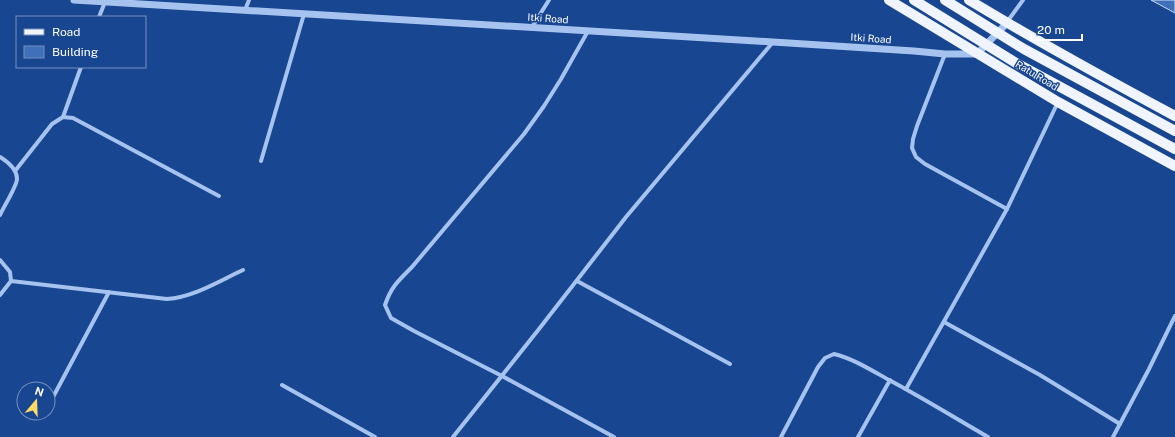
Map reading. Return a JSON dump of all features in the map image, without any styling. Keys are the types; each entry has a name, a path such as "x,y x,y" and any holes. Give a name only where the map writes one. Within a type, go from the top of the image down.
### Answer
{"main road":[{"name":"Ratu Road","path":"889,0 1058,102 1175,166"},
{"path":"914,0 1016,63 1175,149"},
{"path":"945,0 1024,49 1175,131"},
{"path":"969,0 1007,23 1175,116"}],"street":[{"name":"Itki Road","path":"74,0 532,27 945,54 977,54"},
{"path":"245,10 249,0"},
{"path":"532,27 549,0"},
{"path":"977,54 1007,23 1024,0"},
{"path":"99,16 105,2"},
{"path":"261,161 304,14"},
{"path":"588,31 561,79 524,134 412,267 398,281 389,293 385,305 391,318 614,437"},
{"path":"453,437 626,217 773,42"},
{"path":"945,54 917,126 912,148 916,157 925,164 1007,209"},
{"path":"15,171 52,124 62,117 81,68"},
{"path":"906,389 1007,209 1058,102"},
{"path":"62,117 73,118 219,196"},
{"path":"0,157 9,162 15,171 17,180 0,215"},
{"path":"0,260 10,272 11,281 0,295"},
{"path":"11,281 167,299 177,298 193,293 243,270"},
{"path":"577,281 730,364"},
{"path":"56,391 109,292"},
{"path":"1113,437 1175,316"},
{"path":"944,322 1040,375 1120,424"},
{"path":"781,437 818,367 826,358 834,354 844,356 855,361 988,437"},
{"path":"858,437 890,380"},
{"path":"282,385 375,437"}],"building":[{"path":"1151,0 1175,0 1175,13"}]}
